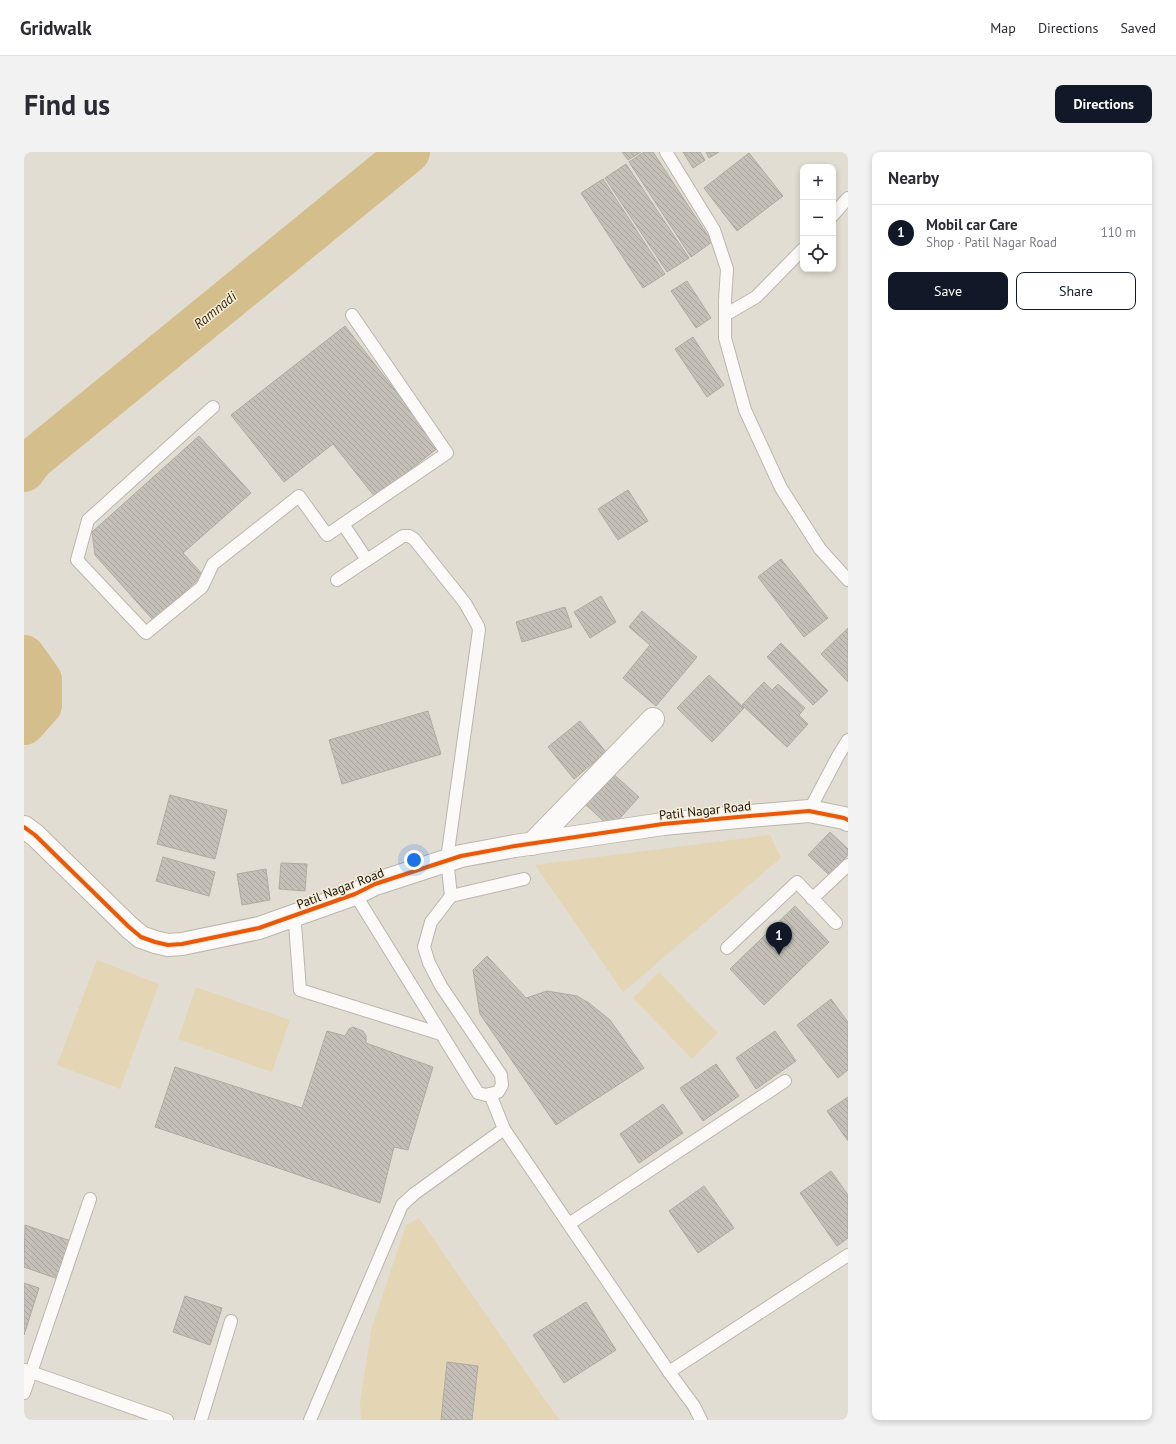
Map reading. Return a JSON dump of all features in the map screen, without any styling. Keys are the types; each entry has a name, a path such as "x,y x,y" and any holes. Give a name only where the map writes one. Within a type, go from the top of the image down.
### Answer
{"street":[{"path":"532,844 653,719"},
{"name":"Patil Nagar Road","path":"24,827 35,835 141,937 168,945 182,944 258,928 355,894 375,884 447,859 461,856 663,824 809,811 848,820"}],"lane":[{"path":"666,152 714,230 727,269 725,338 745,410 781,488 820,549 848,580"},
{"path":"836,212 848,198"},
{"path":"725,314 756,297 800,252"},
{"path":"213,407 88,520 77,560 146,633 202,587 213,564 299,496 327,535 447,453 352,315"},
{"path":"343,524 367,560"},
{"path":"337,580 403,536 413,538 465,603 478,626 479,630 447,859 451,896"},
{"path":"809,811 848,740"},
{"path":"812,899 848,865"},
{"path":"355,894 478,1093 486,1095 498,1092 502,1085 501,1075 441,986 429,963 424,947 431,922 451,896 524,879"},
{"path":"727,948 797,882 836,923"},
{"path":"295,924 300,990 441,1034"},
{"path":"569,1224 786,1081"},
{"path":"490,1094 504,1129 669,1372 694,1406 701,1420"},
{"path":"310,1420 402,1205 414,1194 504,1129"},
{"path":"24,1393 28,1371 90,1199"},
{"path":"669,1372 848,1255"},
{"path":"201,1420 231,1321"},
{"path":"28,1371 167,1420"}],"shaded area":[{"path":"770,835 781,858 623,992 535,865"},
{"path":"97,960 159,984 120,1089 57,1065"},
{"path":"659,972 718,1033 692,1059 633,998"},
{"path":"196,987 290,1020 272,1072 178,1039"},
{"path":"419,1218 559,1420 361,1420 360,1404 371,1330 406,1225"}],"building":[{"path":"622,152 641,152 628,160"},
{"path":"644,152 653,152 712,242 691,257 629,162"},
{"path":"683,152 700,152 705,160 693,168"},
{"path":"706,152 719,152 709,158"},
{"path":"749,153 783,196 737,231 704,188"},
{"path":"626,164 689,258 667,272 605,178"},
{"path":"603,179 665,274 643,288 581,193"},
{"path":"687,281 711,318 696,328 671,291"},
{"path":"345,326 439,447 375,497 333,444 284,482 231,415"},
{"path":"693,337 724,385 707,397 675,349"},
{"path":"199,436 251,493 183,553 203,575 153,620 95,555 92,532"},
{"path":"628,490 648,521 618,540 598,509"},
{"path":"781,559 828,618 804,637 758,577"},
{"path":"601,596 616,622 590,638 574,612"},
{"path":"565,607 572,627 522,642 516,622"},
{"path":"642,611 697,657 656,706 623,678 650,645 629,627"},
{"path":"848,628 848,682 821,654"},
{"path":"781,643 828,691 813,705 767,657"},
{"path":"709,675 744,708 712,742 677,708"},
{"path":"764,682 772,690 778,684 805,708 799,715 808,724 787,747 742,705"},
{"path":"428,711 441,754 342,784 329,740"},
{"path":"580,721 606,752 574,779 548,747"},
{"path":"610,771 639,797 611,828 583,802"},
{"path":"170,795 227,810 215,859 157,844"},
{"path":"830,832 848,849 848,855 829,875 808,855"},
{"path":"163,857 215,872 209,896 156,881"},
{"path":"281,863 307,864 305,891 279,889"},
{"path":"266,869 270,900 242,905 237,874"},
{"path":"795,906 829,942 764,1005 730,969"},
{"path":"487,956 526,998 547,991 577,996 589,1003 610,1020 644,1068 556,1125 480,1014 473,970"},
{"path":"831,999 848,1022 848,1070 838,1078 797,1025"},
{"path":"353,1027 363,1031 366,1036 366,1043 433,1067 408,1150 394,1147 380,1203 155,1127 175,1067 302,1108 327,1031 345,1036 349,1029"},
{"path":"775,1031 796,1061 756,1089 736,1058"},
{"path":"716,1064 739,1096 703,1121 680,1088"},
{"path":"848,1097 848,1141 827,1111"},
{"path":"663,1104 683,1133 639,1163 620,1134"},
{"path":"831,1171 848,1195 848,1238 837,1246 800,1193"},
{"path":"704,1186 734,1228 698,1253 669,1211"},
{"path":"25,1225 71,1241 58,1279 24,1267"},
{"path":"24,1283 39,1288 24,1335"},
{"path":"185,1296 222,1308 210,1345 173,1332"},
{"path":"586,1302 616,1350 564,1383 533,1335"},
{"path":"447,1362 478,1366 472,1420 441,1420"}],"waterway":[{"name":"Ramnadi","path":"24,471 33,459 409,152"},
{"name":"Ramnadi","path":"24,656 41,680 41,705 24,724"}],"cycle path":[{"path":"24,827 35,835 141,937 168,945 182,944 259,928 355,894 375,884 461,856 515,846 663,824 809,811 848,820"}],"place":[{"name":"Mobil car Care","path":"779,955"}]}
